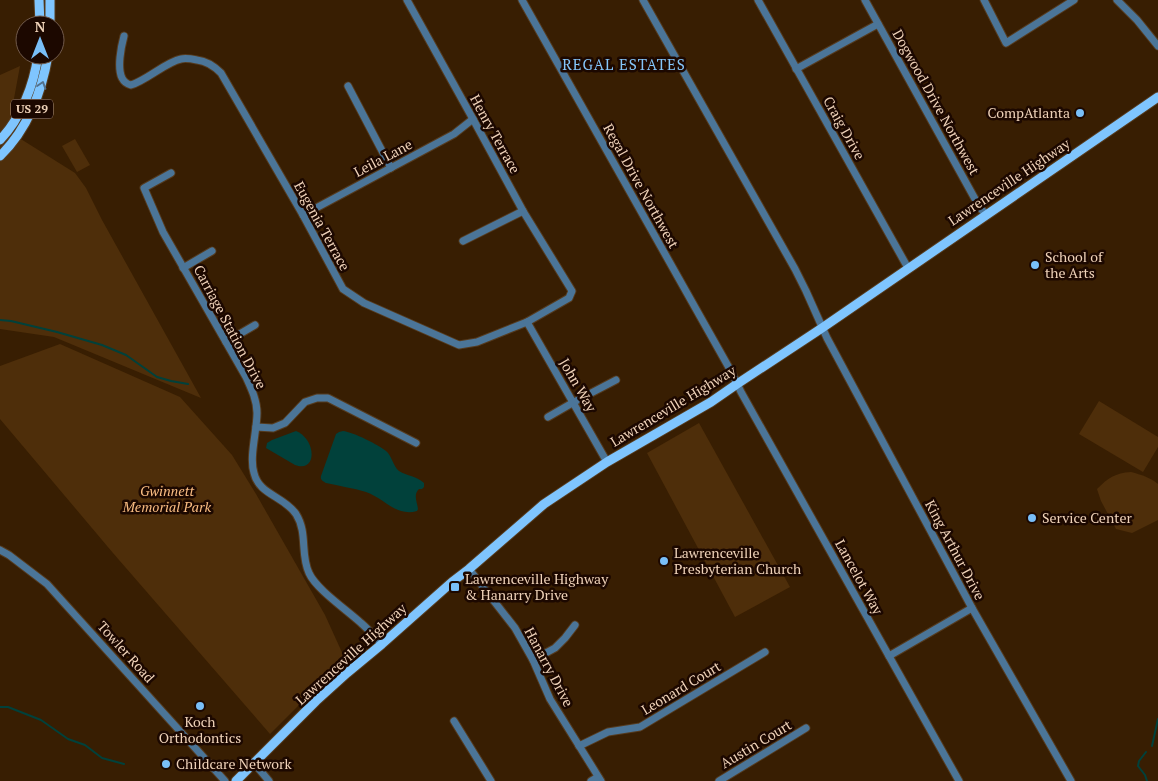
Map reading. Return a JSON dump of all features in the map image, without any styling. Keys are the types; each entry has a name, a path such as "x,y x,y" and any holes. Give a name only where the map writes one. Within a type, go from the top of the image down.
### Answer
{"main road":[{"path":"39,0 40,15"},
{"path":"50,0 50,15"},
{"name":"US 29","path":"0,140 7,133 20,111 36,65"},
{"name":"US 29","path":"0,156 27,120 41,88 46,65"},
{"name":"Lawrenceville Highway","path":"236,781 316,701 347,673 544,504 607,462 711,402 1158,97"}],"street":[{"name":"Henry Terrace","path":"407,0 523,211 564,278"},
{"name":"Regal Drive Northwest","path":"522,0 737,384"},
{"path":"643,0 795,269 822,328"},
{"name":"Craig Drive","path":"758,0 908,268"},
{"name":"Dogwood Drive Northwest","path":"865,0 980,207 987,215"},
{"path":"984,0 1006,43 1074,0"},
{"path":"1118,0 1158,46"},
{"path":"796,69 878,24"},
{"name":"Eugenia Terrace","path":"124,36 120,67 121,77 125,83 131,85 138,83 180,59 202,61 215,67 221,73 303,215 342,289 364,303 459,345 477,342 527,322 569,298 572,291 564,278"},
{"path":"348,86 391,168"},
{"name":"Leila Lane","path":"303,215 454,134 474,119"},
{"name":"Carriage Station Drive","path":"171,173 144,188 163,232 254,394 257,411 252,467 254,476 261,488 285,501 297,515 304,534 305,559 309,573 316,584 363,624 382,644"},
{"path":"464,241 523,211"},
{"path":"184,268 212,251"},
{"name":"John Way","path":"527,322 607,462"},
{"path":"226,342 255,325"},
{"name":"King Arthur Drive","path":"822,328 972,608 1071,781"},
{"path":"548,417 616,380"},
{"name":"Lancelot Way","path":"737,384 959,781"},
{"path":"256,427 273,428 285,423 305,402 317,398 328,398 416,444"},
{"name":"Towler Road","path":"0,550 47,584 226,781"},
{"name":"Hanarry Drive","path":"469,569 515,628 533,660 550,698 599,779"},
{"path":"889,656 972,608"},
{"path":"533,660 555,648 575,625"},
{"name":"Leonard Court","path":"579,746 608,732 640,727 765,652"},
{"path":"454,721 491,781"},
{"name":"Austin Court","path":"719,781 806,728"},
{"path":"254,763 269,781"},
{"path":"591,781 599,779"}],"green space":[{"path":"20,66 8,131 75,173 86,188 201,398 54,337 0,329 0,75"},
{"path":"75,139 90,165 77,172 62,146"},
{"name":"Gwinnett Memorial Park","path":"60,344 180,397 232,455 325,615 345,659 270,734 0,419 0,366"},
{"path":"1099,401 1158,437 1158,447 1143,472 1079,434"},
{"path":"699,423 790,587 735,617 647,453"},
{"path":"1131,472 1145,476 1158,484 1158,520 1132,533 1116,529 1101,501 1097,489 1112,477"}],"water":[{"path":"296,431 303,435 311,447 311,460 308,464 302,466 295,465 266,448 267,443 272,440"},
{"path":"343,431 359,436 383,448 399,471 424,483 424,487 419,489 416,494 417,511 410,512 396,509 366,492 326,483 322,480 321,476 336,434"}],"waterway":[{"path":"0,320 57,332 102,345 126,355 157,377 188,384"},
{"path":"0,707 8,707 41,720 68,739 85,745 102,758 124,764"},
{"path":"1152,746 1158,719"},
{"path":"1146,752 1139,761 1138,766 1147,781"}],"place":[{"name":"CompAtlanta","path":"1080,113"},
{"name":"School of the Arts","path":"1035,265"},
{"name":"Service Center","path":"1032,518"},
{"name":"Lawrenceville Presbyterian Church","path":"664,561"},
{"name":"Lawrenceville Highway & Hanarry Drive","path":"455,587"},
{"name":"Koch Orthodontics","path":"200,706"},
{"name":"Childcare Network","path":"166,764"}],"district":[{"name":"REGAL ESTATES","path":"624,65"}]}
